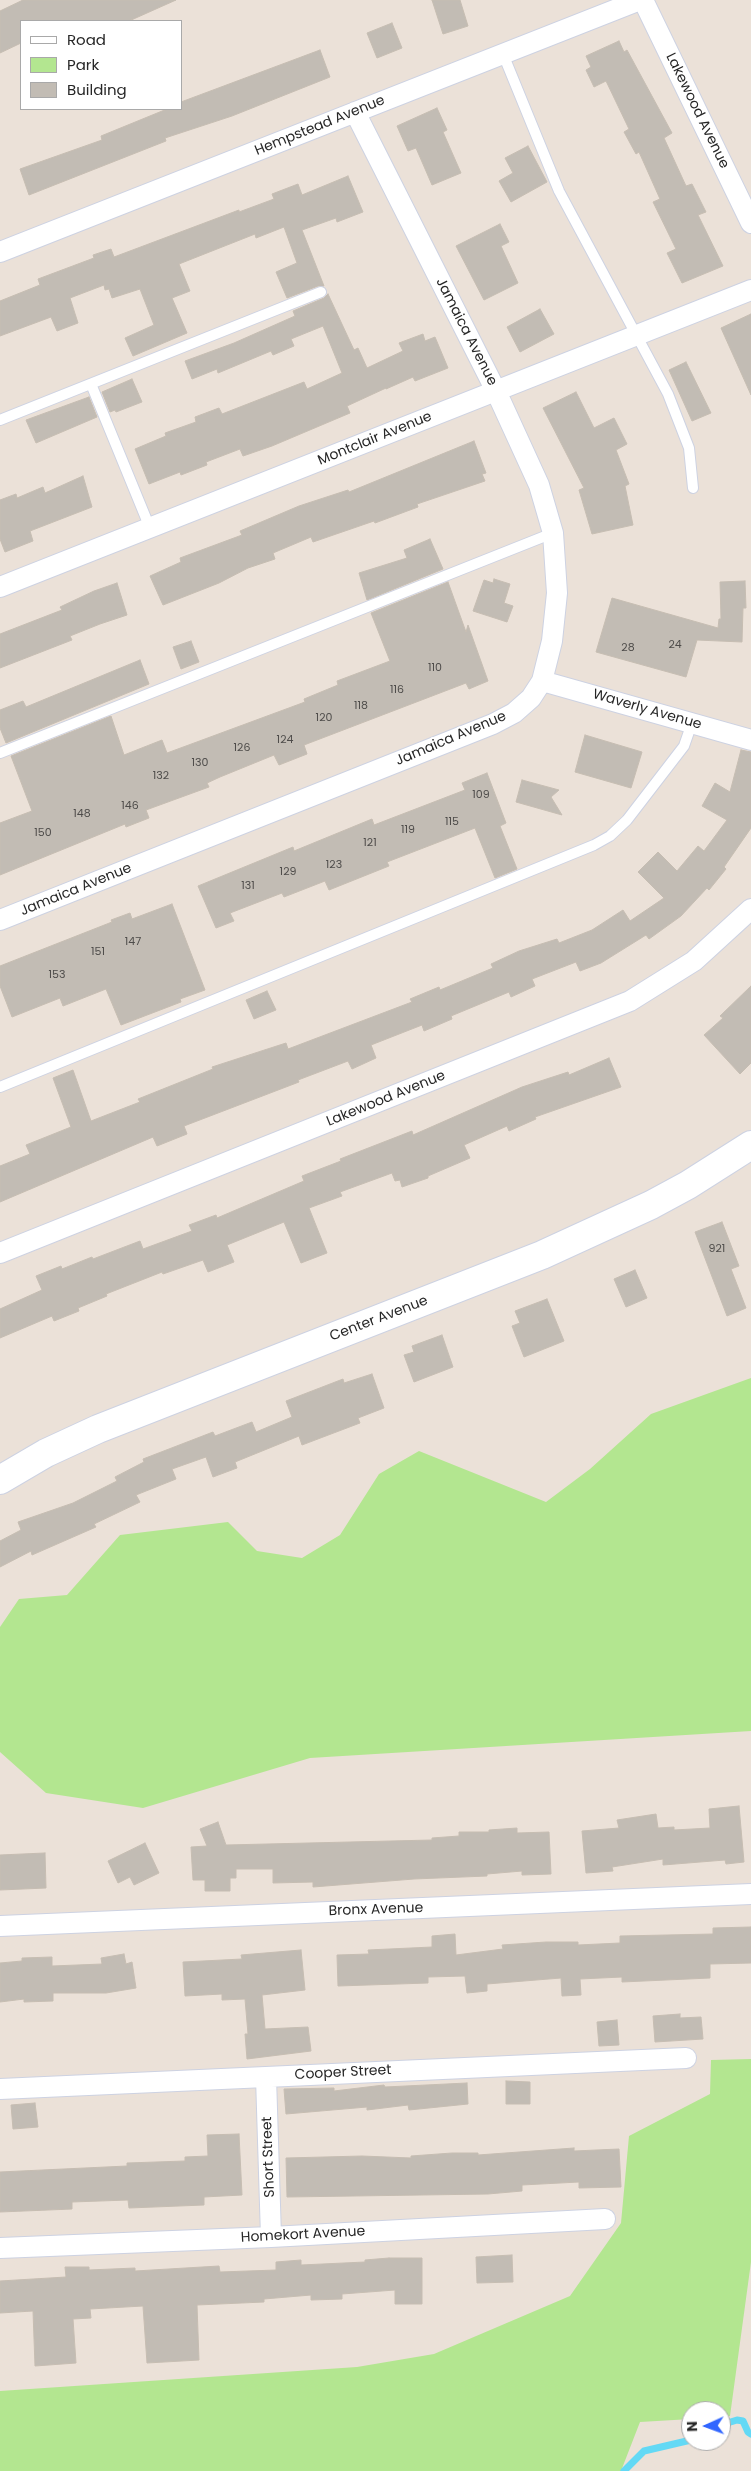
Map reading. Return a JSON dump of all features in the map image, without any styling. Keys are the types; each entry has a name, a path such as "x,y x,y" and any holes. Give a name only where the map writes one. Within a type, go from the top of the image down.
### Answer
{"street":[{"name":"Hempstead Avenue","path":"0,252 640,0"},
{"name":"Lakewood Avenue","path":"644,0 751,223"},
{"name":"Jamaica Avenue","path":"0,920 493,724 514,713 531,698 542,681 552,642 557,592 553,533 538,485 496,391 355,112"},
{"name":"Montclair Avenue","path":"0,587 751,290"},
{"name":"Waverly Avenue","path":"542,681 751,740"},
{"name":"Lakewood Avenue","path":"1,1250 630,1001 694,961 751,909"},
{"name":"Center Avenue","path":"0,1480 46,1453 98,1429 542,1254 651,1205 688,1185 751,1145"},
{"name":"Bronx Avenue","path":"0,1926 751,1894"},
{"name":"Cooper Street","path":"0,2088 686,2058"},
{"name":"Short Street","path":"266,2076 271,2237"},
{"name":"Homekort Avenue","path":"0,2248 271,2237 605,2219"}],"lane":[{"path":"503,54 559,191 668,394 689,448 693,488"},
{"path":"0,420 322,292"},
{"path":"91,384 150,528"},
{"path":"0,753 553,533"},
{"path":"0,1087 594,845 610,836 627,820 684,746 692,723"}],"green space":[{"path":"751,1378 751,1731 310,1758 143,1808 46,1793 0,1752 0,1627 19,1599 67,1595 120,1535 228,1522 257,1551 302,1558 340,1535 379,1474 419,1451 546,1502 590,1469 651,1414"},
{"path":"751,2059 751,2262 731,2409 731,2401 681,2401 681,2420 640,2422 621,2471 0,2471 0,2391 357,2367 434,2354 570,2296 621,2223 629,2136 710,2094 711,2060"}],"building":[{"path":"23,0 176,0 131,20 20,20 20,43 0,53 0,11"},
{"path":"432,0 460,0 468,26 443,34"},
{"path":"392,23 402,48 377,58 367,33"},
{"path":"619,41 624,52 627,50 672,133 664,138 686,186 692,184 706,212 698,215 723,266 682,283 667,253 676,249 653,202 660,199 639,152 636,154 624,132 629,129 606,81 594,87 586,70 591,67 586,56"},
{"path":"320,50 330,77 232,116 165,138 166,141 29,195 20,169 102,140 101,136 165,110 182,110 182,102"},
{"path":"437,108 447,130 443,132 461,173 432,185 416,148 408,151 397,126"},
{"path":"528,146 547,182 511,202 499,181 513,173 505,158"},
{"path":"348,176 363,212 337,222 336,218 302,230 324,286 318,286 287,298 276,272 297,263 284,227 256,238 255,234 179,264 190,291 172,298 187,333 133,356 125,338 154,325 140,289 112,298 109,289 105,290 104,285 70,298 78,323 57,331 51,317 0,336 0,301 40,285 38,279 94,258 93,255 111,249 114,257 239,210 239,212 274,199 272,194 298,184 302,195"},
{"path":"500,224 509,242 501,246 518,283 484,300 456,246"},
{"path":"328,294 354,350 358,348 367,368 403,351 399,343 423,334 425,341 435,337 448,368 415,381 413,377 386,388 347,406 350,413 272,446 243,456 240,449 206,462 207,465 181,475 180,472 149,484 135,449 166,436 165,433 196,422 195,417 219,408 222,414 304,382 307,389 342,373 323,326 291,339 294,346 273,355 271,351 218,373 217,369 192,379 185,361 234,343 295,316 293,311 324,298"},
{"path":"540,309 554,334 520,352 507,327"},
{"path":"751,314 751,395 721,328"},
{"path":"686,362 711,413 692,421 669,370"},
{"path":"132,379 142,402 116,412 115,410 110,412 102,392"},
{"path":"576,392 594,428 614,418 627,444 616,450 629,484 625,486 633,525 592,534 579,490 584,488 543,408"},
{"path":"89,397 97,417 36,443 26,420"},
{"path":"474,441 486,473 482,474 485,481 417,504 418,507 375,523 374,521 313,542 311,537 273,553 275,559 248,568 219,583 163,605 150,576 181,562 180,558 242,535 240,531 299,506 348,490 349,492"},
{"path":"83,476 92,507 30,531 33,541 5,552 0,539 0,500 16,494 17,498 43,487 45,493"},
{"path":"430,539 443,569 367,600 359,573 407,558 404,550"},
{"path":"494,579 510,584 504,603 513,606 507,622 473,611 484,580 493,583"},
{"path":"745,581 746,608 743,608 742,642 697,640 686,677 596,652 612,598 718,628 719,619 721,619 720,582"},
{"path":"448,582 466,632 468,625 488,681 469,689 466,683 304,745 307,754 279,765 274,755 207,783 209,787 146,810 149,818 126,827 125,824 0,875 0,823 32,811 11,756 111,716 124,755 162,740 167,753 305,702 304,699 338,685 337,681 390,661 371,613"},
{"path":"117,583 127,615 70,636 72,640 0,668 0,634 62,610 60,607 94,591"},
{"path":"191,641 199,662 181,669 173,647"},
{"path":"140,660 149,684 6,743 0,728 0,710 23,701 26,707"},
{"path":"585,735 642,752 631,788 575,772"},
{"path":"741,750 751,752 751,828 724,867 726,869 709,890 707,888 681,916 649,939 646,935 601,963 580,971 576,962 532,979 535,986 511,997 509,992 451,1016 452,1019 424,1031 422,1025 371,1045 376,1058 352,1069 348,1061 184,1126 187,1134 157,1146 153,1137 0,1202 0,1166 30,1154 26,1145 71,1127 53,1078 73,1070 91,1121 140,1102 138,1099 213,1069 212,1067 286,1043 288,1049 412,1002 410,999 439,987 440,990 493,968 491,964 519,951 557,939 559,943 592,930 623,910 630,921 664,898 638,872 658,852 677,871 698,846 704,851 727,820 702,806 715,783 730,792"},
{"path":"487,773 506,823 500,826 517,869 495,878 475,828 387,862 389,866 329,890 325,881 284,897 282,893 230,913 234,921 216,928 198,886 293,847 294,851 372,819 374,825 465,790 462,783"},
{"path":"522,780 559,790 551,797 562,815 516,802"},
{"path":"172,904 205,990 180,999 181,1002 121,1025 106,989 63,1006 60,998 12,1017 0,986 0,966 112,922 111,920 130,913 132,919"},
{"path":"751,986 751,1063 740,1074 704,1035 723,1018 720,1016"},
{"path":"267,991 276,1010 254,1019 246,1000"},
{"path":"609,1058 621,1087 535,1117 536,1119 509,1131 507,1126 464,1145 470,1158 428,1176 428,1178 402,1187 400,1180 395,1181 392,1173 340,1192 342,1196 309,1208 327,1253 301,1263 284,1222 227,1245 234,1262 208,1272 203,1260 163,1274 162,1272 106,1294 107,1296 78,1308 79,1311 54,1321 52,1316 0,1338 0,1309 42,1290 36,1276 61,1266 62,1269 92,1257 93,1259 140,1241 143,1249 192,1231 189,1225 216,1215 217,1218 304,1181 302,1176 341,1161 340,1159 412,1131 413,1135 522,1087 568,1072 569,1075"},
{"path":"722,1222 739,1266 731,1269 746,1308 727,1316 695,1232"},
{"path":"635,1270 647,1298 626,1307 614,1279"},
{"path":"547,1299 564,1341 524,1357 512,1326 520,1323 515,1311"},
{"path":"442,1335 453,1367 414,1382 404,1355 414,1352 412,1346"},
{"path":"372,1374 384,1408 358,1418 360,1423 302,1445 299,1436 235,1462 237,1468 213,1477 206,1457 172,1469 176,1479 136,1495 140,1502 94,1524 96,1527 32,1555 31,1551 0,1567 0,1541 21,1530 18,1522 73,1503 117,1481 115,1477 144,1462 143,1459 213,1432 215,1436 252,1422 256,1432 292,1417 286,1401 343,1379 344,1383"},
{"path":"739,1806 744,1862 726,1864 725,1860 663,1865 663,1859 612,1867 613,1871 586,1873 582,1831 619,1828 617,1820 656,1814 658,1828 674,1827 674,1830 710,1828 709,1809"},
{"path":"218,1822 226,1845 432,1840 432,1838 459,1836 459,1832 489,1832 489,1830 517,1828 517,1833 549,1832 551,1874 522,1875 522,1871 487,1874 487,1876 414,1879 313,1887 313,1882 273,1883 273,1869 236,1869 236,1878 230,1878 230,1891 205,1891 205,1880 193,1880 191,1847 207,1846 200,1829"},
{"path":"145,1843 159,1873 134,1885 130,1877 118,1883 108,1861"},
{"path":"45,1853 46,1888 0,1890 0,1855"},
{"path":"751,1927 751,1963 710,1964 710,1978 622,1982 622,1977 580,1979 581,1995 562,1996 561,1978 487,1984 487,1991 467,1993 465,1976 428,1977 428,1983 338,1986 337,1955 369,1954 368,1950 432,1947 432,1936 455,1934 456,1955 503,1949 502,1945 546,1942 578,1942 578,1945 620,1943 620,1936 713,1934 713,1928"},
{"path":"301,1950 305,1990 262,1995 265,2029 308,2027 311,2051 247,2059 245,2034 248,2034 245,1999 222,2000 222,1994 185,1996 183,1962 242,1959 241,1955"},
{"path":"124,1954 126,1964 132,1962 136,1988 106,1993 53,1993 53,2001 24,2002 24,1999 0,2002 0,1963 22,1961 22,1958 52,1957 52,1966 102,1964 101,1958"},
{"path":"680,2014 680,2018 701,2017 703,2039 655,2042 653,2016"},
{"path":"617,2020 619,2045 599,2046 597,2022"},
{"path":"506,2081 530,2082 530,2104 506,2104"},
{"path":"467,2083 468,2104 409,2110 408,2105 367,2110 367,2107 286,2114 284,2089 334,2088 334,2091 384,2085 385,2087"},
{"path":"35,2103 38,2127 13,2129 11,2105"},
{"path":"239,2134 242,2195 204,2197 204,2205 129,2208 128,2200 72,2202 72,2209 0,2212 0,2172 127,2166 127,2163 185,2161 185,2157 208,2156 207,2135"},
{"path":"574,2148 574,2151 619,2149 621,2187 579,2188 579,2182 522,2185 522,2191 488,2194 287,2197 286,2158 362,2156 411,2158 411,2156 452,2153 478,2153 478,2155"},
{"path":"512,2255 513,2282 477,2283 476,2257"},
{"path":"422,2258 422,2304 395,2304 395,2290 342,2294 342,2299 311,2300 311,2295 264,2299 264,2302 197,2305 199,2360 147,2363 143,2306 90,2309 91,2318 73,2319 76,2363 35,2366 33,2311 0,2313 0,2281 66,2277 65,2267 89,2267 89,2270 135,2268 135,2271 219,2266 220,2272 276,2270 276,2262 301,2260 301,2265 365,2262 365,2260"}],"waterway":[{"path":"731,2422 743,2421 748,2432 751,2434"},
{"path":"624,2471 644,2451 681,2442"}]}
